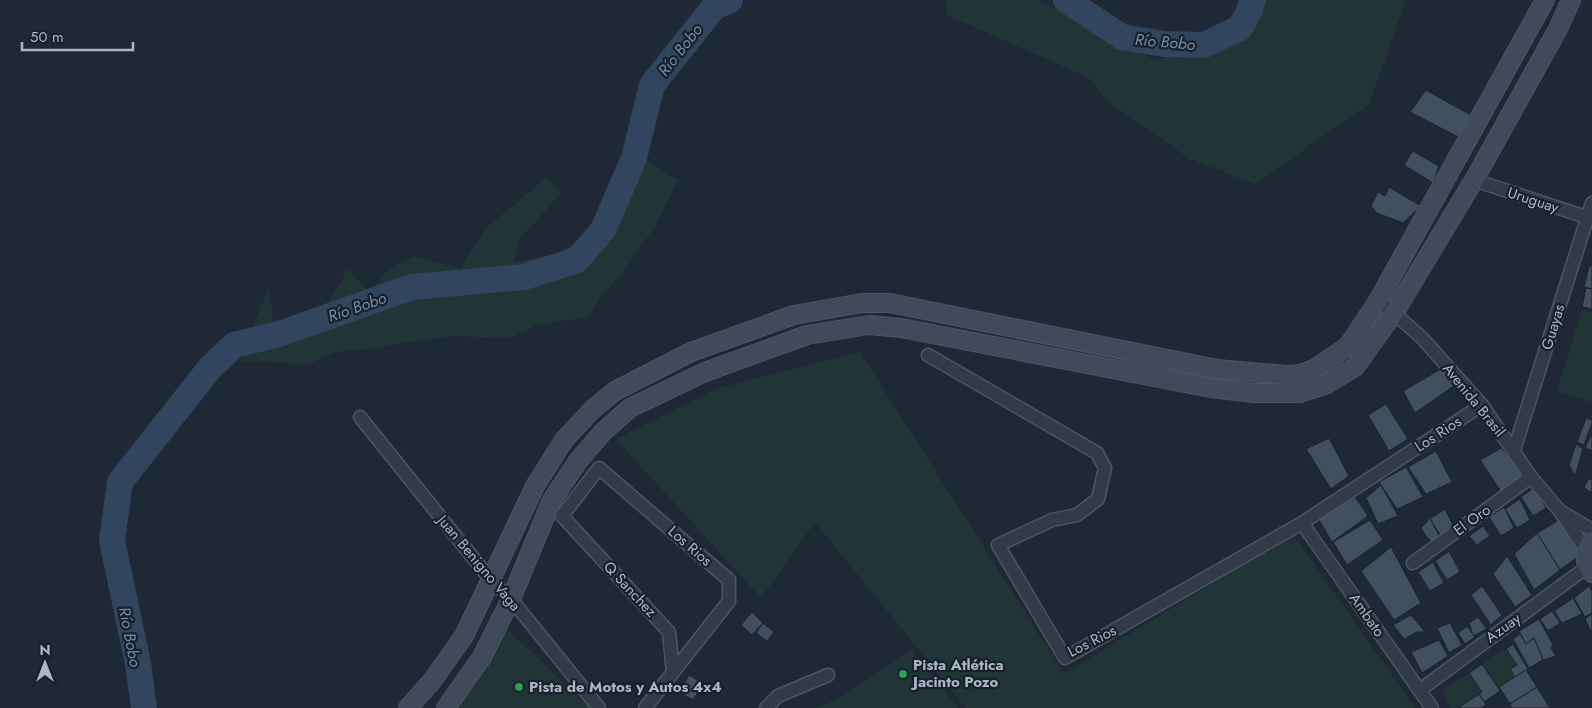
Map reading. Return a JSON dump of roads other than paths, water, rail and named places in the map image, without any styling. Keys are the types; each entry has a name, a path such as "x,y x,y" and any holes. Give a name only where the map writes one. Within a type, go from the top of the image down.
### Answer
{"main road":[{"path":"408,708 432,681 464,636 535,486 564,440 593,409 615,391 691,352 794,315 862,303 890,303 1217,369 1286,375 1301,374 1316,368 1348,346 1378,301 1545,0"},
{"path":"446,708 482,657 511,599 552,500 578,461 602,432 630,408 705,372 807,335 868,325 901,328 1211,388 1254,393 1300,393 1327,384 1355,367 1394,313 1474,180 1558,29 1571,0"}],"street":[{"name":"Uruguay","path":"1474,180 1590,219"},
{"name":"Guayas","path":"1514,450 1590,219 1592,204"},
{"name":"Avenida Brasil","path":"1378,301 1422,338 1482,405 1532,477 1559,510 1589,558"},
{"name":"Los Rios","path":"928,354 1097,453 1105,468 1098,499 1077,516 1052,520 998,545 1065,658 1302,523 1482,405"},
{"name":"Juan Benigno Vaga","path":"360,417 491,580 511,599 599,708"},
{"name":"Los Rios","path":"599,468 729,580 729,601 645,708"},
{"name":"Q Sanchez","path":"599,468 562,516 669,632 673,672"},
{"name":"El Oro","path":"1413,563 1532,477"},
{"name":"Avenida Brasil","path":"1559,510 1592,530"},
{"name":"Ambato","path":"1302,523 1432,708"},
{"name":"Azuay","path":"1420,690 1589,558"},
{"path":"766,708 778,696 828,675"}],"waterway":[{"name":"Río Bobo","path":"144,708 138,663 112,541 120,482 210,368 234,345 279,334 412,287 524,277 577,260 603,230 634,158 652,85 714,7 730,0"},
{"name":"Río Bobo","path":"1066,0 1122,37 1164,44 1204,45 1240,28 1253,0"}],"place":[{"name":"Pista Atlética Jacinto Pozo","path":"903,674"},
{"name":"Pista de Motos y Autos 4x4","path":"519,687"}]}
